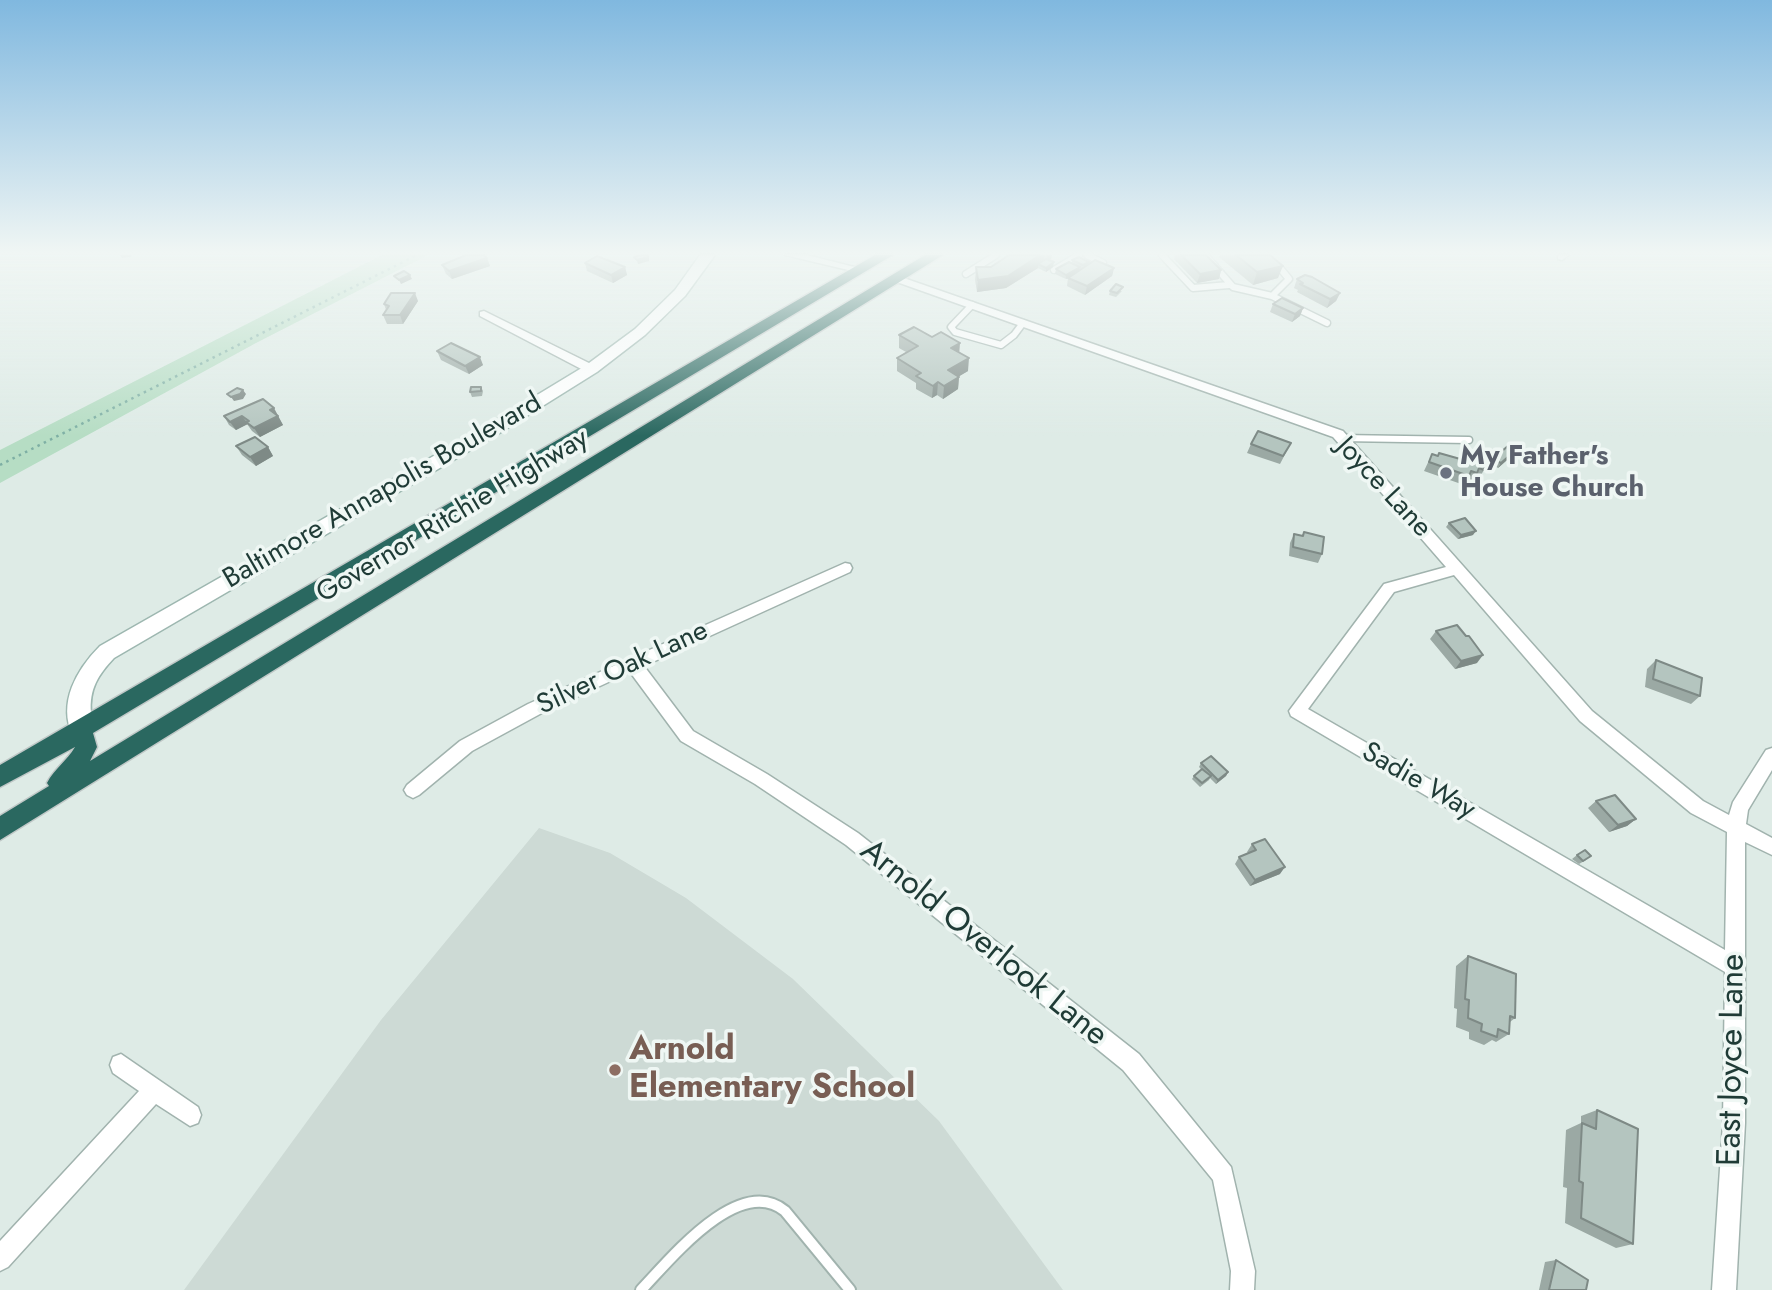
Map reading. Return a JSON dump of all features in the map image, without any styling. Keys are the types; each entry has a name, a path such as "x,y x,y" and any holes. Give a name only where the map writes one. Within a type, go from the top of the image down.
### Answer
{"highway":[{"name":"Governor Ritchie Highway","path":"0,777 784,315"},
{"name":"Governor Ritchie Highway","path":"0,830 840,315"},
{"path":"34,808 77,765 86,747 81,729"}],"street":[{"path":"486,315 590,369"},
{"name":"Baltimore Annapolis Boulevard","path":"81,729 78,705 81,685 91,668 107,652 464,447 590,369 640,332 657,315"},
{"name":"Joyce Lane","path":"1001,315 1325,429 1341,438 1586,716 1697,807 1772,847"},
{"name":"Silver Oak Lane","path":"413,790 466,746 534,709 845,568"},
{"name":"Sadie Way","path":"1457,569 1389,588 1297,711 1734,966"},
{"name":"Arnold Overlook Lane","path":"633,664 687,736 761,779 852,839 1132,1062 1223,1175 1243,1271 1242,1290"},
{"name":"East Joyce Lane","path":"1724,1290 1734,1123 1736,829 1739,808 1772,755"},
{"path":"121,1065 190,1115"},
{"path":"0,1259 154,1090"}],"lane":[{"path":"961,315 951,327 955,332 1001,345 1014,335 1023,323"},
{"path":"1311,315 1327,323"},
{"path":"1341,438 1469,440"},
{"path":"640,1290 713,1219 731,1208 753,1201 782,1208 850,1290"}],"path":[{"path":"0,465 299,315"}],"shaded area":[{"name":"Arnold Elementary School","path":"539,828 610,853 686,898 793,979 939,1121 1063,1290 184,1290 381,1020"}],"green space":[{"path":"264,315 310,315 0,483 0,450"}],"building":[{"path":"914,327 932,337 941,332 960,343 951,348 969,358 948,370 959,377 944,386 938,382 933,386 916,376 921,373 897,358 918,346 899,335"},
{"path":"451,343 480,357 465,366 437,351"},
{"path":"471,387 481,387 481,391 470,392"},
{"path":"237,388 243,390 240,394 231,397 227,394"},
{"path":"263,399 274,408 270,410 278,416 254,428 242,416 230,422 224,416"},
{"path":"1258,431 1291,443 1283,456 1251,444"},
{"path":"255,437 268,447 250,457 236,446"},
{"path":"1509,445 1517,449 1501,463 1493,459"},
{"path":"1439,453 1485,466 1484,470 1479,468 1477,473 1471,471 1469,476 1429,462 1432,454 1438,456"},
{"path":"1465,518 1476,531 1461,535 1449,523"},
{"path":"1304,532 1324,537 1322,554 1293,547 1294,534 1303,536"},
{"path":"1457,625 1483,655 1461,661 1436,631"},
{"path":"1656,660 1702,678 1700,696 1653,679"},
{"path":"1211,756 1228,772 1218,780 1201,763"},
{"path":"1202,769 1211,776 1202,783 1194,776"},
{"path":"1615,795 1636,819 1618,825 1596,801"},
{"path":"1265,839 1285,867 1255,880 1239,857 1256,850 1252,844"},
{"path":"1585,850 1591,856 1583,861 1577,855"},
{"path":"1468,956 1516,974 1515,1018 1510,1016 1509,1034 1498,1029 1497,1037 1481,1031 1482,1024 1468,1018 1469,1000 1465,999"},
{"path":"1597,1110 1638,1129 1633,1244 1581,1218 1583,1183 1579,1181 1582,1123 1596,1129"},
{"path":"1556,1260 1588,1280 1586,1290 1549,1290"}],"place":[{"name":"My Father's House Church","path":"1446,473"},
{"name":"Arnold Elementary School","path":"615,1070"}]}
